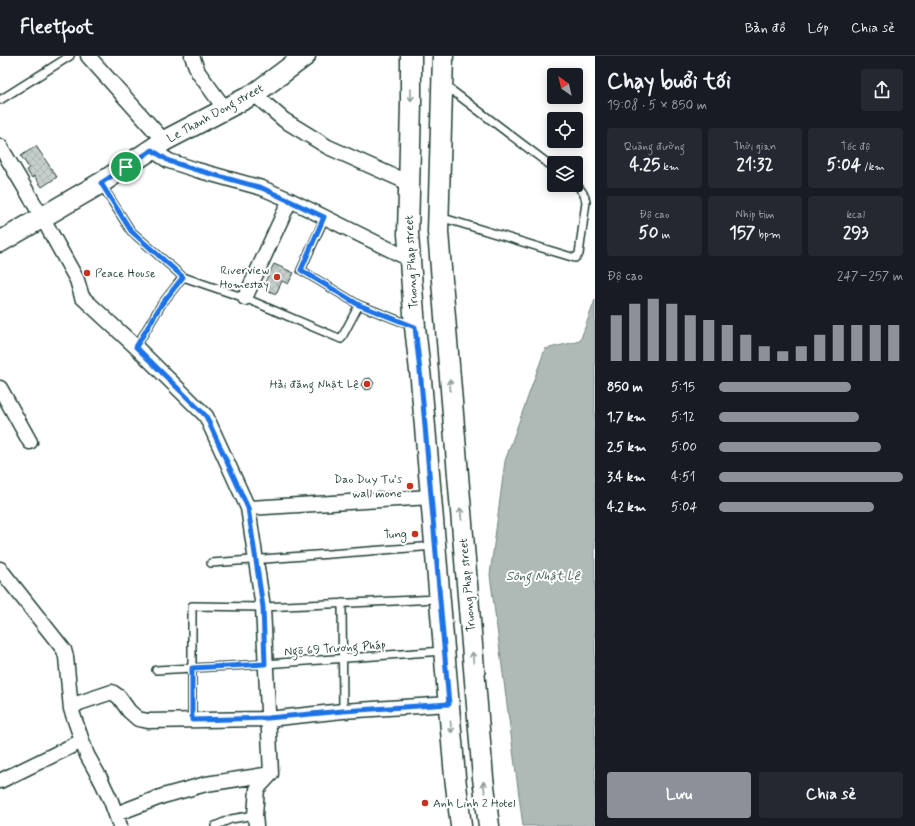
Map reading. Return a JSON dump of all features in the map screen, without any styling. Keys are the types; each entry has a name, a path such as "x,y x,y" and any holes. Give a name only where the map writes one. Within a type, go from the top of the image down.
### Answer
{"main road":[{"name":"Le Thanh Dong street","path":"0,242 101,183 158,146 254,94 306,56"},
{"name":"Truong Phap street","path":"411,56 408,234 444,651 461,826"},
{"name":"Truong Phap street","path":"443,56 438,232 489,826"}],"street":[{"path":"88,56 169,161 262,188 290,200 400,255 410,254"},
{"path":"192,56 198,72 225,109"},
{"path":"254,94 284,120 328,147 409,184"},
{"path":"0,146 77,280 82,297 97,313 136,347 206,416 248,508 263,607 271,774 257,789 256,820"},
{"path":"244,298 290,200"},
{"path":"0,388 30,442"},
{"path":"248,508 431,497"},
{"path":"0,569 64,650 71,709 87,755 101,780 118,822 162,796 206,784 271,774"},
{"path":"71,709 79,703 112,692 119,697 129,711 138,719 148,721 268,718 449,704"},
{"path":"0,782 82,741"}],"lane":[{"path":"0,100 70,56"},
{"path":"442,83 547,163"},
{"path":"101,183 131,231 183,277 244,298 341,339 359,305"},
{"path":"438,217 575,258 579,254 586,202 586,197 583,192"},
{"path":"324,217 301,270 359,305 415,327"},
{"path":"136,347 161,305 183,277"},
{"path":"211,564 435,546"},
{"path":"192,720 192,606 263,607 440,599"},
{"path":"342,603 343,711"},
{"name":"Ngõ 69 Trương Pháp","path":"156,670 444,651"},
{"path":"215,826 232,819 256,820"}],"water":[{"name":"Sông Nhật Lệ","path":"595,300 595,826 523,826 490,575 505,461 545,349 580,341"}],"building":[{"path":"36,146 57,177 42,187 34,176 32,178 26,170 29,168 21,156"},
{"path":"274,264 294,273 288,284 282,281 276,294 262,288"},
{"name":"Hải đăng Nhật Lệ","path":"370,378 374,383 371,389 365,390 361,385 364,379"}],"place":[{"name":"Peace House","path":"87,273"},
{"name":"Riverview Homestay","path":"277,277"},
{"name":"Hải đăng Nhật Lệ","path":"367,384"},
{"name":"Dao Duy Tu's wall mone","path":"410,486"},
{"name":"Tung","path":"415,534"},
{"name":"Anh Linh 2 Hotel","path":"425,803"}],"route":[{"path":"152,150 169,161 262,188 324,217 301,270 359,305 415,327 421,380 449,704 268,718 192,720 192,668 265,664 263,607 248,508 206,416 136,347 161,305 183,277 131,231 101,183 126,167 152,150"}]}
